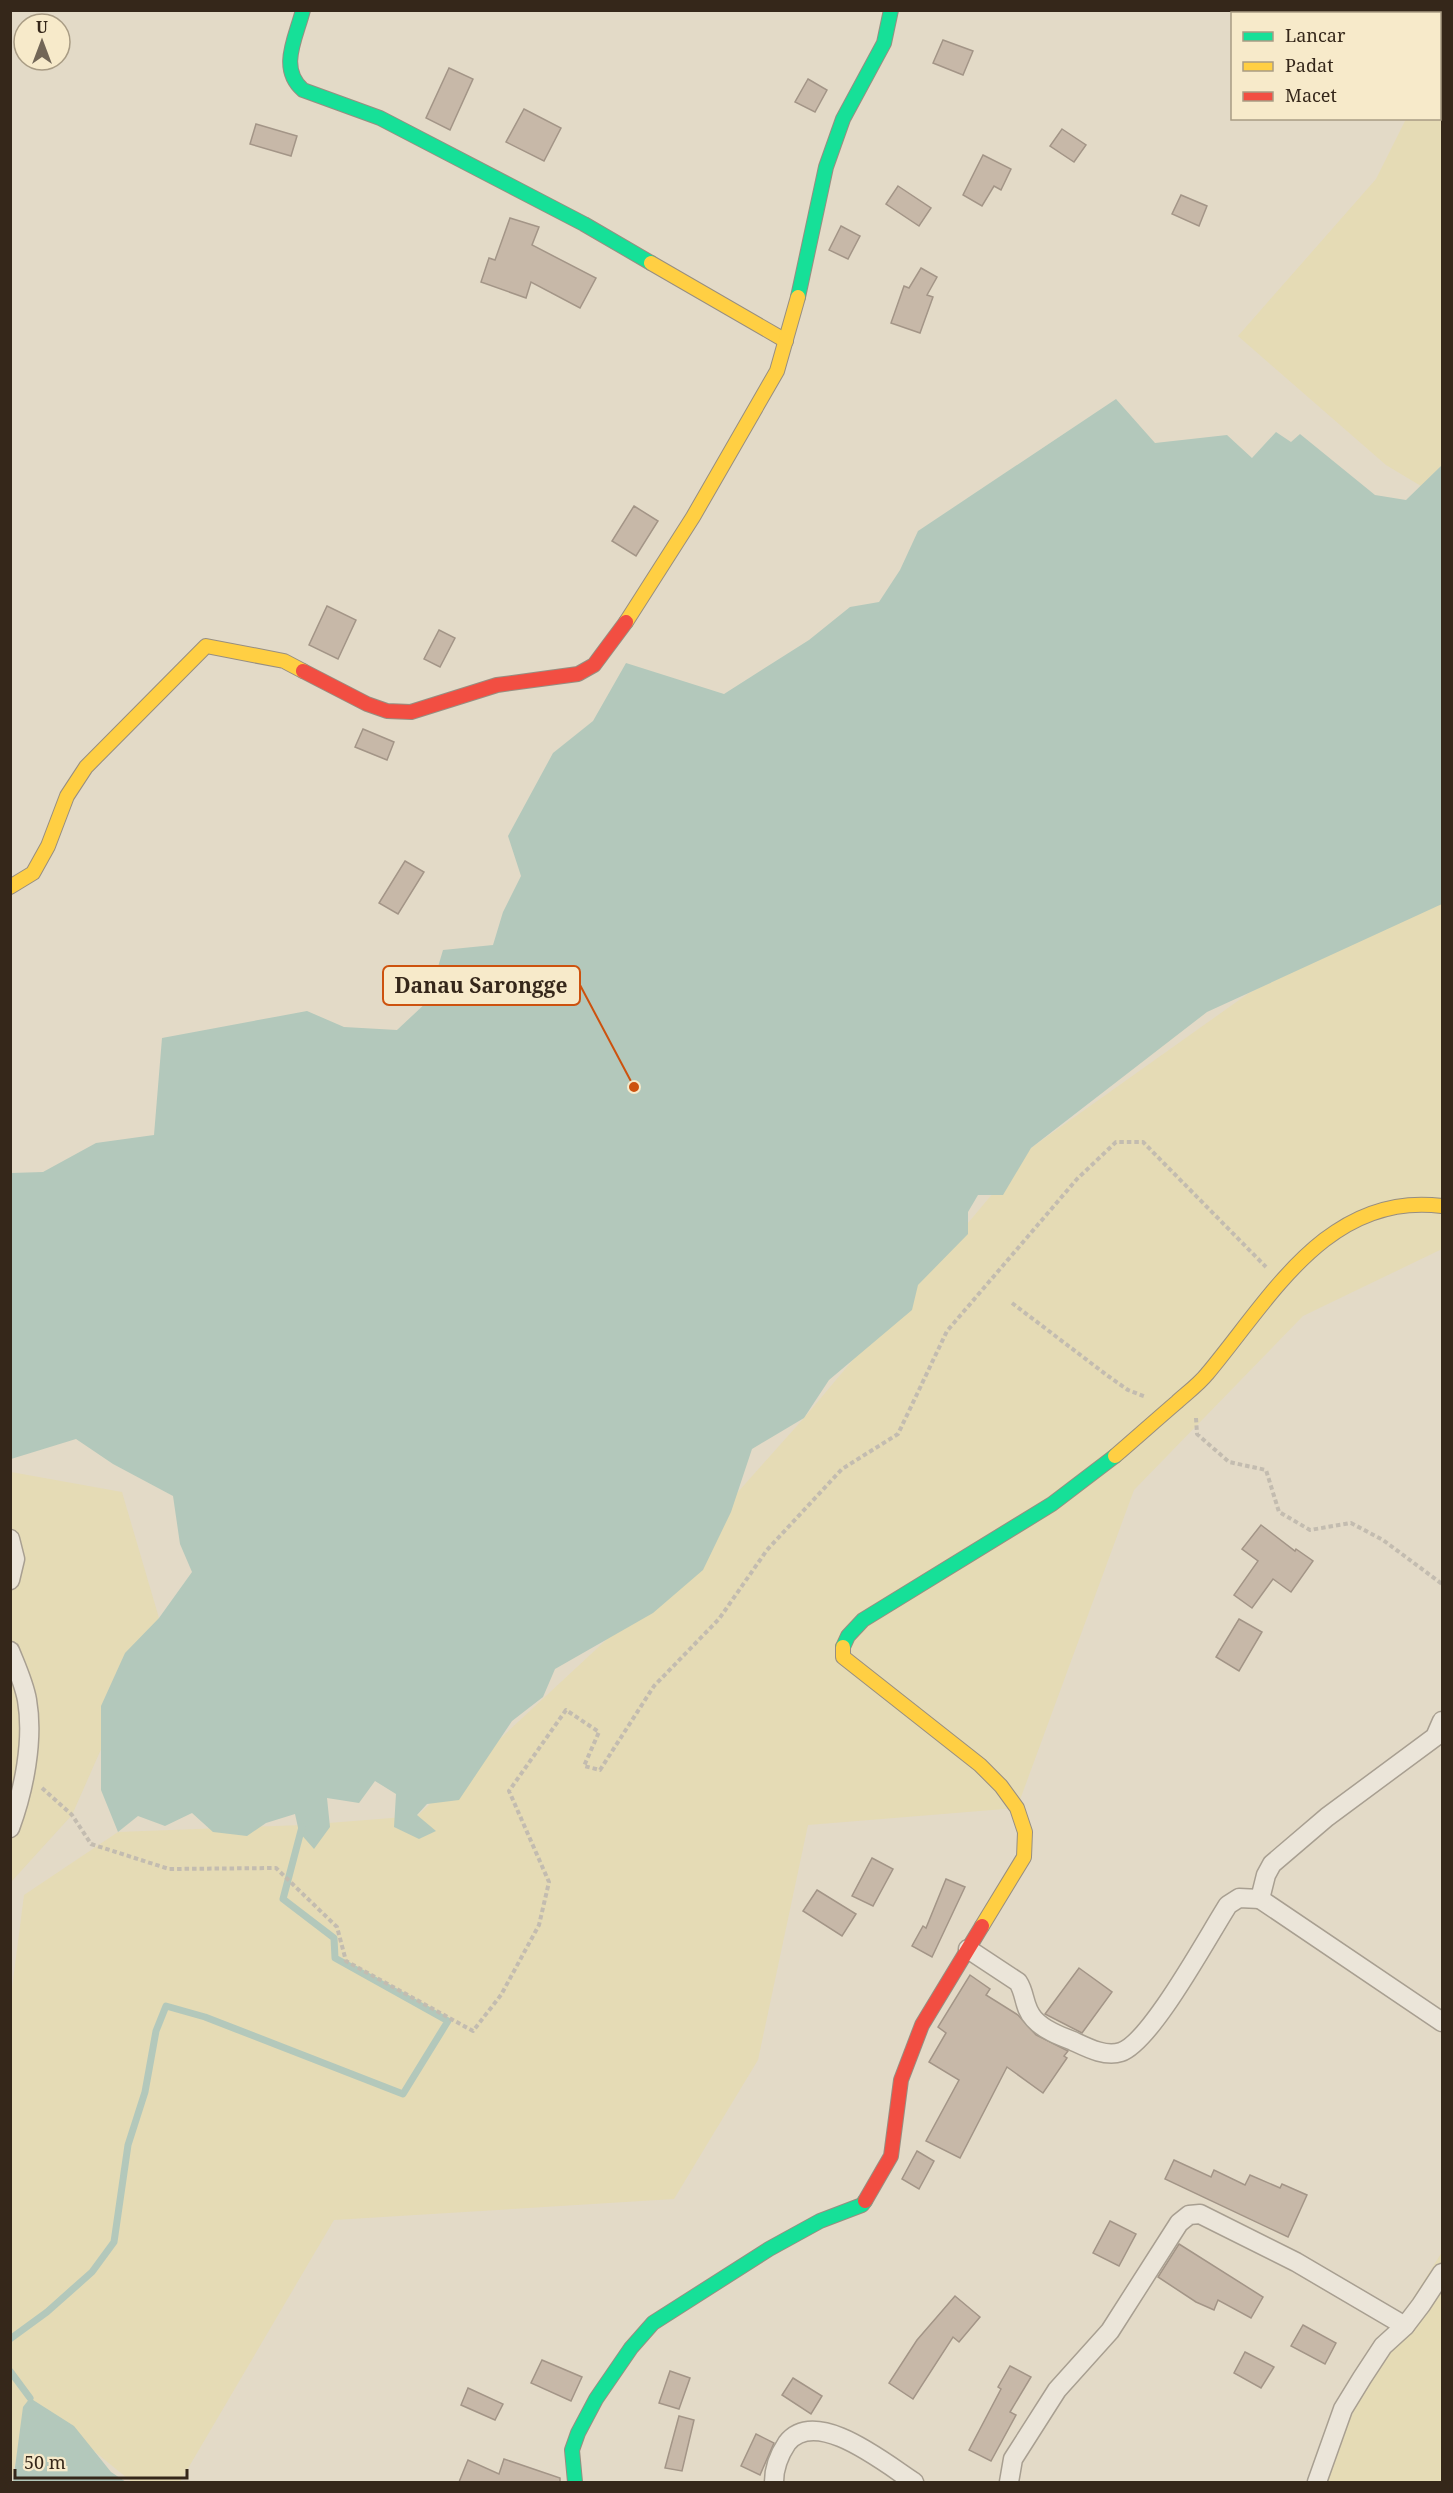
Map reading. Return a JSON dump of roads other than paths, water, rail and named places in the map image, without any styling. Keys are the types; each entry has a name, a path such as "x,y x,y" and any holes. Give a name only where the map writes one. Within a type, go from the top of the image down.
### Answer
{"street":[{"path":"303,10 288,68 293,81 303,90 388,122 584,224 786,341"},
{"path":"10,887 33,873 48,846 67,796 86,767 206,646 284,661 366,704 387,711 411,711 497,684 578,674 594,665 615,639 693,517 777,371 807,263 826,167 843,119 884,43 891,10"},
{"path":"575,2482 572,2450 578,2433 608,2382 653,2323 769,2249 820,2221 862,2205 883,2175 891,2156 901,2080 922,2025 1023,1857 1025,1833 1017,1808 985,1770 893,1692 843,1657 842,1648 848,1636 863,1620 1052,1504 1116,1455 1206,1376 1246,1322 1281,1282 1326,1238 1365,1214 1392,1206 1419,1203 1443,1206"},
{"path":"10,1539 15,1559 10,1580"},
{"path":"10,1651 27,1699 29,1728 21,1801 10,1828"},
{"path":"1260,1899 1266,1875 1272,1864 1327,1816 1435,1737 1443,1721"},
{"path":"968,1949 1018,1982 1025,2008 1043,2026 1097,2052 1118,2053 1133,2047 1162,2010 1228,1905 1239,1898 1260,1899 1443,2022"},
{"path":"1009,2482 1013,2459 1057,2390 1110,2331 1179,2223 1189,2215 1200,2214 1296,2262 1405,2326"},
{"path":"1317,2482 1343,2409 1383,2346 1405,2326 1443,2273"},
{"path":"774,2482 778,2458 791,2438 804,2431 817,2430 862,2448 914,2482"}],"waterway":[{"path":"10,2339 47,2312 92,2272 114,2242 128,2145 145,2092 156,2031 166,2006 205,2017 403,2094 448,2021 335,1958 334,1938 283,1899 302,1827"},
{"path":"10,2371 30,2398"}],"place":[{"name":"Danau Sarongge","path":"634,1087"}]}
